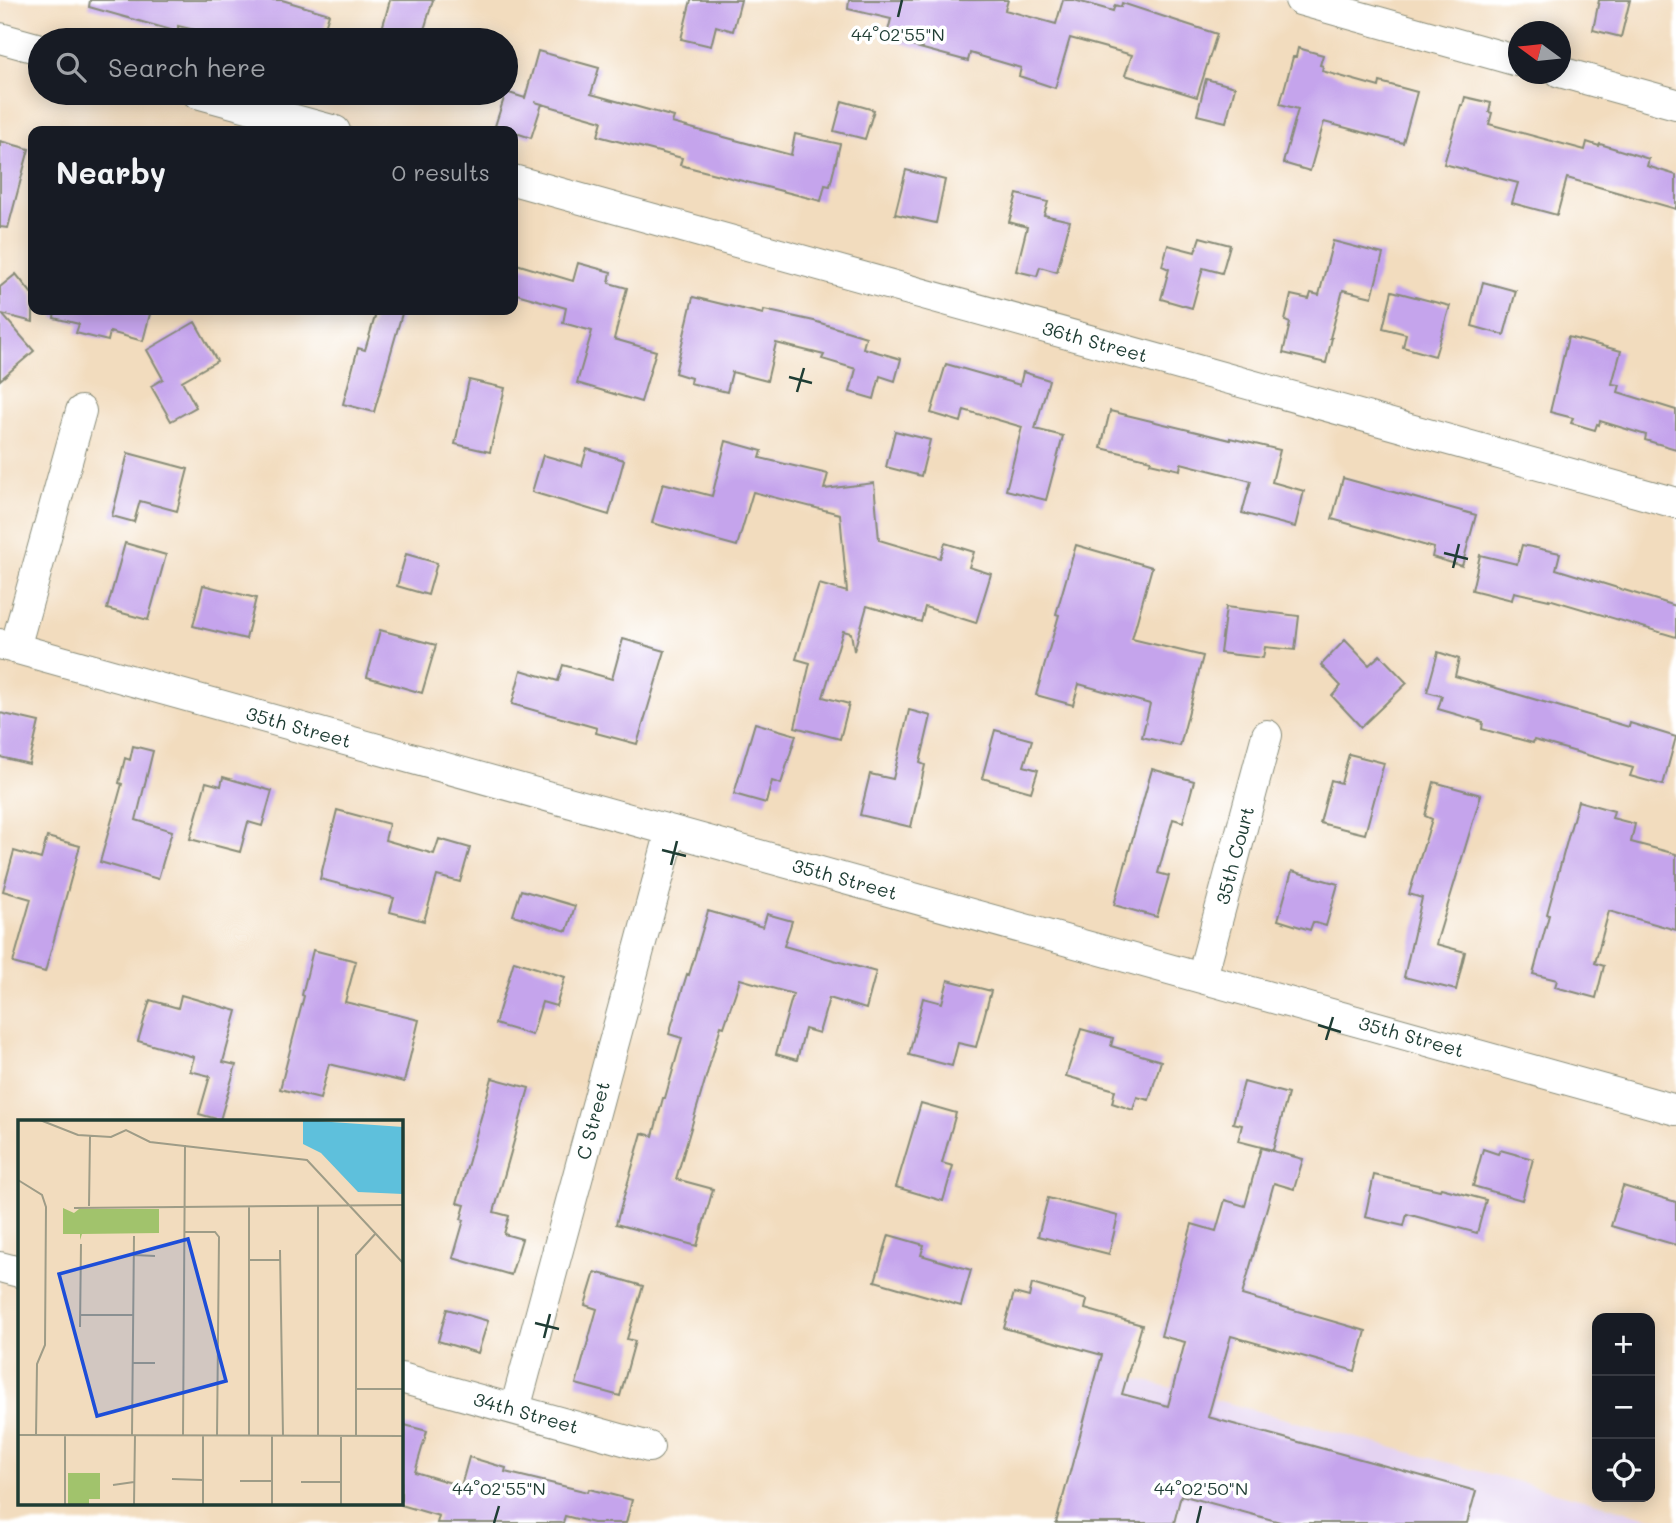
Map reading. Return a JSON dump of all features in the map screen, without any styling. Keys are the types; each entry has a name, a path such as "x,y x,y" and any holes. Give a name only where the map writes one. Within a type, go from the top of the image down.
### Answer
{"street":[{"path":"1300,0 1508,58"},
{"path":"0,38 28,46"},
{"path":"1571,75 1676,104"},
{"path":"241,105 317,126"},
{"name":"36th Street","path":"518,181 1676,503"},
{"name":"35th Street","path":"81,411 7,646 1676,1110"},
{"name":"35th Court","path":"1202,977 1268,735"},
{"name":"C Street","path":"515,1409 671,831"},
{"path":"0,1267 18,1272"},
{"name":"34th Street","path":"402,1378 649,1447"}],"shaded area":[{"path":"1098,1368 1671,1523 1055,1523"}],"building":[{"path":"90,0 282,0 329,14 325,28 164,28 89,7"},
{"path":"390,0 433,0 425,28 382,28"},
{"path":"691,0 741,0 733,31 716,26 711,46 681,39"},
{"path":"849,0 1008,0 1005,10 1056,24 1063,0 1074,0 1113,11 1115,5 1121,7 1122,3 1217,34 1197,97 1125,75 1132,55 1070,38 1055,88 1019,76 1021,68 970,53 968,61 886,39 891,19 848,9"},
{"path":"1599,0 1630,0 1621,37 1593,30"},
{"path":"1298,48 1323,55 1320,65 1323,66 1322,71 1379,87 1380,82 1417,92 1403,143 1324,122 1310,171 1283,163 1298,109 1280,104"},
{"path":"538,51 599,68 591,94 674,117 672,123 791,155 795,134 840,144 830,186 825,185 821,201 680,165 682,158 598,136 602,121 535,102 542,104 531,138 518,134 518,126 495,126 502,105 518,105 518,96 525,98"},
{"path":"1206,79 1235,87 1226,122 1197,115"},
{"path":"1465,97 1491,103 1489,124 1585,150 1587,142 1649,159 1647,166 1676,175 1676,209 1567,178 1557,215 1512,203 1518,183 1444,164"},
{"path":"842,101 874,110 865,139 834,131"},
{"path":"0,141 28,149 28,153 8,228 0,227"},
{"path":"906,170 945,180 936,223 895,214"},
{"path":"1017,194 1048,202 1044,215 1070,221 1057,272 1040,267 1037,276 1016,271 1027,227 1009,222"},
{"path":"1200,237 1230,245 1222,273 1203,268 1192,308 1161,299 1169,269 1162,266 1168,245 1195,252"},
{"path":"1333,241 1383,254 1372,297 1343,290 1326,363 1283,353 1290,323 1285,321 1291,295 1309,299 1311,293 1319,295"},
{"path":"578,263 611,272 609,283 627,288 614,339 656,351 641,402 577,383 592,331 563,323 566,308 518,294 518,264 573,281"},
{"path":"16,274 28,289 28,315 33,315 33,322 2,314 34,351 0,380 0,287"},
{"path":"1483,282 1516,291 1504,335 1472,326"},
{"path":"1392,291 1450,306 1435,356 1403,347 1406,334 1383,328"},
{"path":"693,297 763,314 764,310 814,321 866,337 863,348 901,359 895,381 880,376 874,399 850,392 856,369 822,359 824,355 776,343 767,381 732,372 727,392 690,383 691,378 675,373"},
{"path":"54,315 150,315 143,341 110,332 108,341 76,333 79,324 54,318"},
{"path":"376,315 402,315 374,412 343,404 358,348 365,350"},
{"path":"195,322 217,361 182,381 196,407 171,421 151,386 163,379 147,350"},
{"path":"1568,337 1621,351 1612,384 1620,385 1618,392 1676,410 1676,449 1645,440 1646,435 1600,421 1595,430 1571,423 1573,418 1550,412"},
{"path":"946,364 1020,385 1023,372 1049,380 1035,429 1063,436 1046,500 1006,490 1022,427 964,410 961,422 931,413"},
{"path":"469,380 505,388 490,452 455,444"},
{"path":"1110,411 1280,450 1272,482 1304,491 1295,527 1242,513 1251,481 1181,463 1180,470 1101,448"},
{"path":"895,431 930,440 921,476 886,467"},
{"path":"726,441 762,451 760,458 828,474 824,489 874,483 879,540 940,558 945,543 974,552 969,567 991,574 976,623 925,607 921,622 867,606 854,651 851,633 843,631 823,697 849,704 840,739 795,727 810,663 796,659 819,584 847,592 840,514 753,492 737,546 652,523 663,483 712,496"},
{"path":"587,449 624,460 609,515 532,492 543,455 582,466"},
{"path":"128,453 188,469 177,511 140,501 134,522 112,516"},
{"path":"1343,478 1476,515 1462,566 1432,557 1434,548 1332,519"},
{"path":"125,543 166,555 148,620 107,609"},
{"path":"1076,545 1152,567 1132,639 1203,656 1180,746 1142,737 1150,704 1079,684 1073,705 1036,695"},
{"path":"1522,545 1560,553 1556,569 1676,606 1676,637 1549,599 1514,592 1512,600 1472,590 1480,555 1517,564"},
{"path":"406,554 437,563 428,595 397,586"},
{"path":"203,585 256,598 246,639 193,626"},
{"path":"1226,607 1299,616 1295,650 1265,647 1263,658 1220,653"},
{"path":"380,630 436,645 422,693 367,677"},
{"path":"623,639 665,651 637,744 596,733 597,728 512,704 521,670 558,681 563,665 612,679"},
{"path":"1345,640 1369,665 1380,655 1407,683 1361,727 1332,696 1341,686 1321,665"},
{"path":"1438,652 1459,659 1455,676 1629,727 1630,723 1676,737 1663,785 1630,776 1633,768 1534,740 1533,743 1482,729 1483,722 1438,709 1442,696 1427,692"},
{"path":"909,710 931,716 920,763 925,765 911,827 860,815 870,774 893,779"},
{"path":"0,713 39,722 29,764 0,757"},
{"path":"755,723 796,735 781,784 772,781 766,803 734,794"},
{"path":"995,730 1032,740 1024,766 1038,770 1031,792 982,778"},
{"path":"133,746 153,751 136,820 172,831 158,879 100,862 122,784 119,783 125,758 130,760"},
{"path":"1349,754 1384,763 1365,834 1320,823 1331,780 1341,783"},
{"path":"1152,769 1194,781 1183,822 1173,819 1158,873 1169,876 1157,917 1114,905"},
{"path":"223,777 272,791 262,826 248,822 240,852 190,839 206,782 221,786"},
{"path":"1434,782 1481,795 1436,944 1465,952 1456,990 1404,977 1422,898 1409,894 1432,819 1425,816"},
{"path":"1578,801 1614,811 1612,818 1635,824 1631,842 1676,854 1676,930 1609,911 1595,963 1604,966 1596,998 1555,987 1557,980 1533,974"},
{"path":"337,810 389,824 385,840 434,854 439,839 470,848 460,882 437,876 424,921 390,912 394,898 320,879"},
{"path":"47,837 80,846 45,972 13,963 31,899 3,891 14,851 41,859"},
{"path":"1292,871 1338,884 1326,926 1313,922 1310,930 1278,920"},
{"path":"521,890 575,906 567,931 513,915"},
{"path":"708,911 763,927 767,914 792,921 784,946 876,972 866,1009 829,998 819,1033 805,1029 797,1060 776,1054 793,994 740,979 724,1027 721,1026 676,1179 713,1189 697,1246 616,1224 642,1133 653,1136 665,1098 682,1038 669,1034"},
{"path":"313,950 356,961 345,1002 419,1020 404,1082 329,1064 320,1099 280,1089"},
{"path":"514,961 565,977 556,1006 542,1002 532,1035 495,1024"},
{"path":"948,980 991,991 976,1047 958,1043 952,1066 909,1055 923,998 942,1003"},
{"path":"181,995 237,1011 223,1062 236,1065 220,1120 199,1114 210,1076 190,1071 194,1057 138,1041 150,1000 178,1008"},
{"path":"1081,1029 1113,1038 1111,1046 1161,1061 1149,1100 1137,1097 1133,1110 1112,1103 1115,1090 1066,1076"},
{"path":"492,1078 529,1088 494,1212 509,1216 504,1234 522,1239 511,1275 453,1258 464,1220 461,1219 465,1205 457,1203"},
{"path":"1244,1082 1288,1094 1273,1150 1238,1141 1242,1125 1233,1123"},
{"path":"921,1103 956,1113 942,1163 953,1166 943,1201 896,1187"},
{"path":"1261,1148 1303,1159 1294,1189 1274,1183 1242,1295 1366,1331 1355,1371 1231,1336 1208,1417 1476,1491 1467,1523 1284,1523 1181,1495 1174,1523 1056,1523 1102,1355 1004,1328 1014,1293 1029,1297 1032,1284 1087,1300 1085,1309 1142,1325 1122,1394 1168,1406 1185,1342 1161,1336 1192,1224 1216,1231 1225,1200 1245,1206"},
{"path":"1483,1149 1498,1154 1500,1150 1533,1159 1522,1200 1473,1186"},
{"path":"1374,1175 1486,1200 1477,1233 1407,1214 1404,1226 1365,1217"},
{"path":"1623,1186 1676,1202 1676,1245 1611,1226"},
{"path":"1048,1198 1118,1216 1109,1254 1038,1236"},
{"path":"889,1235 924,1245 921,1255 971,1270 961,1306 875,1281"},
{"path":"595,1272 643,1286 627,1339 635,1341 620,1396 576,1384 597,1309 585,1305"},
{"path":"447,1309 488,1321 478,1353 438,1341"},
{"path":"402,1424 427,1431 415,1472 461,1486 469,1457 506,1468 505,1472 632,1500 626,1523 593,1523 565,1516 563,1523 437,1523 439,1516 402,1505"}]}
